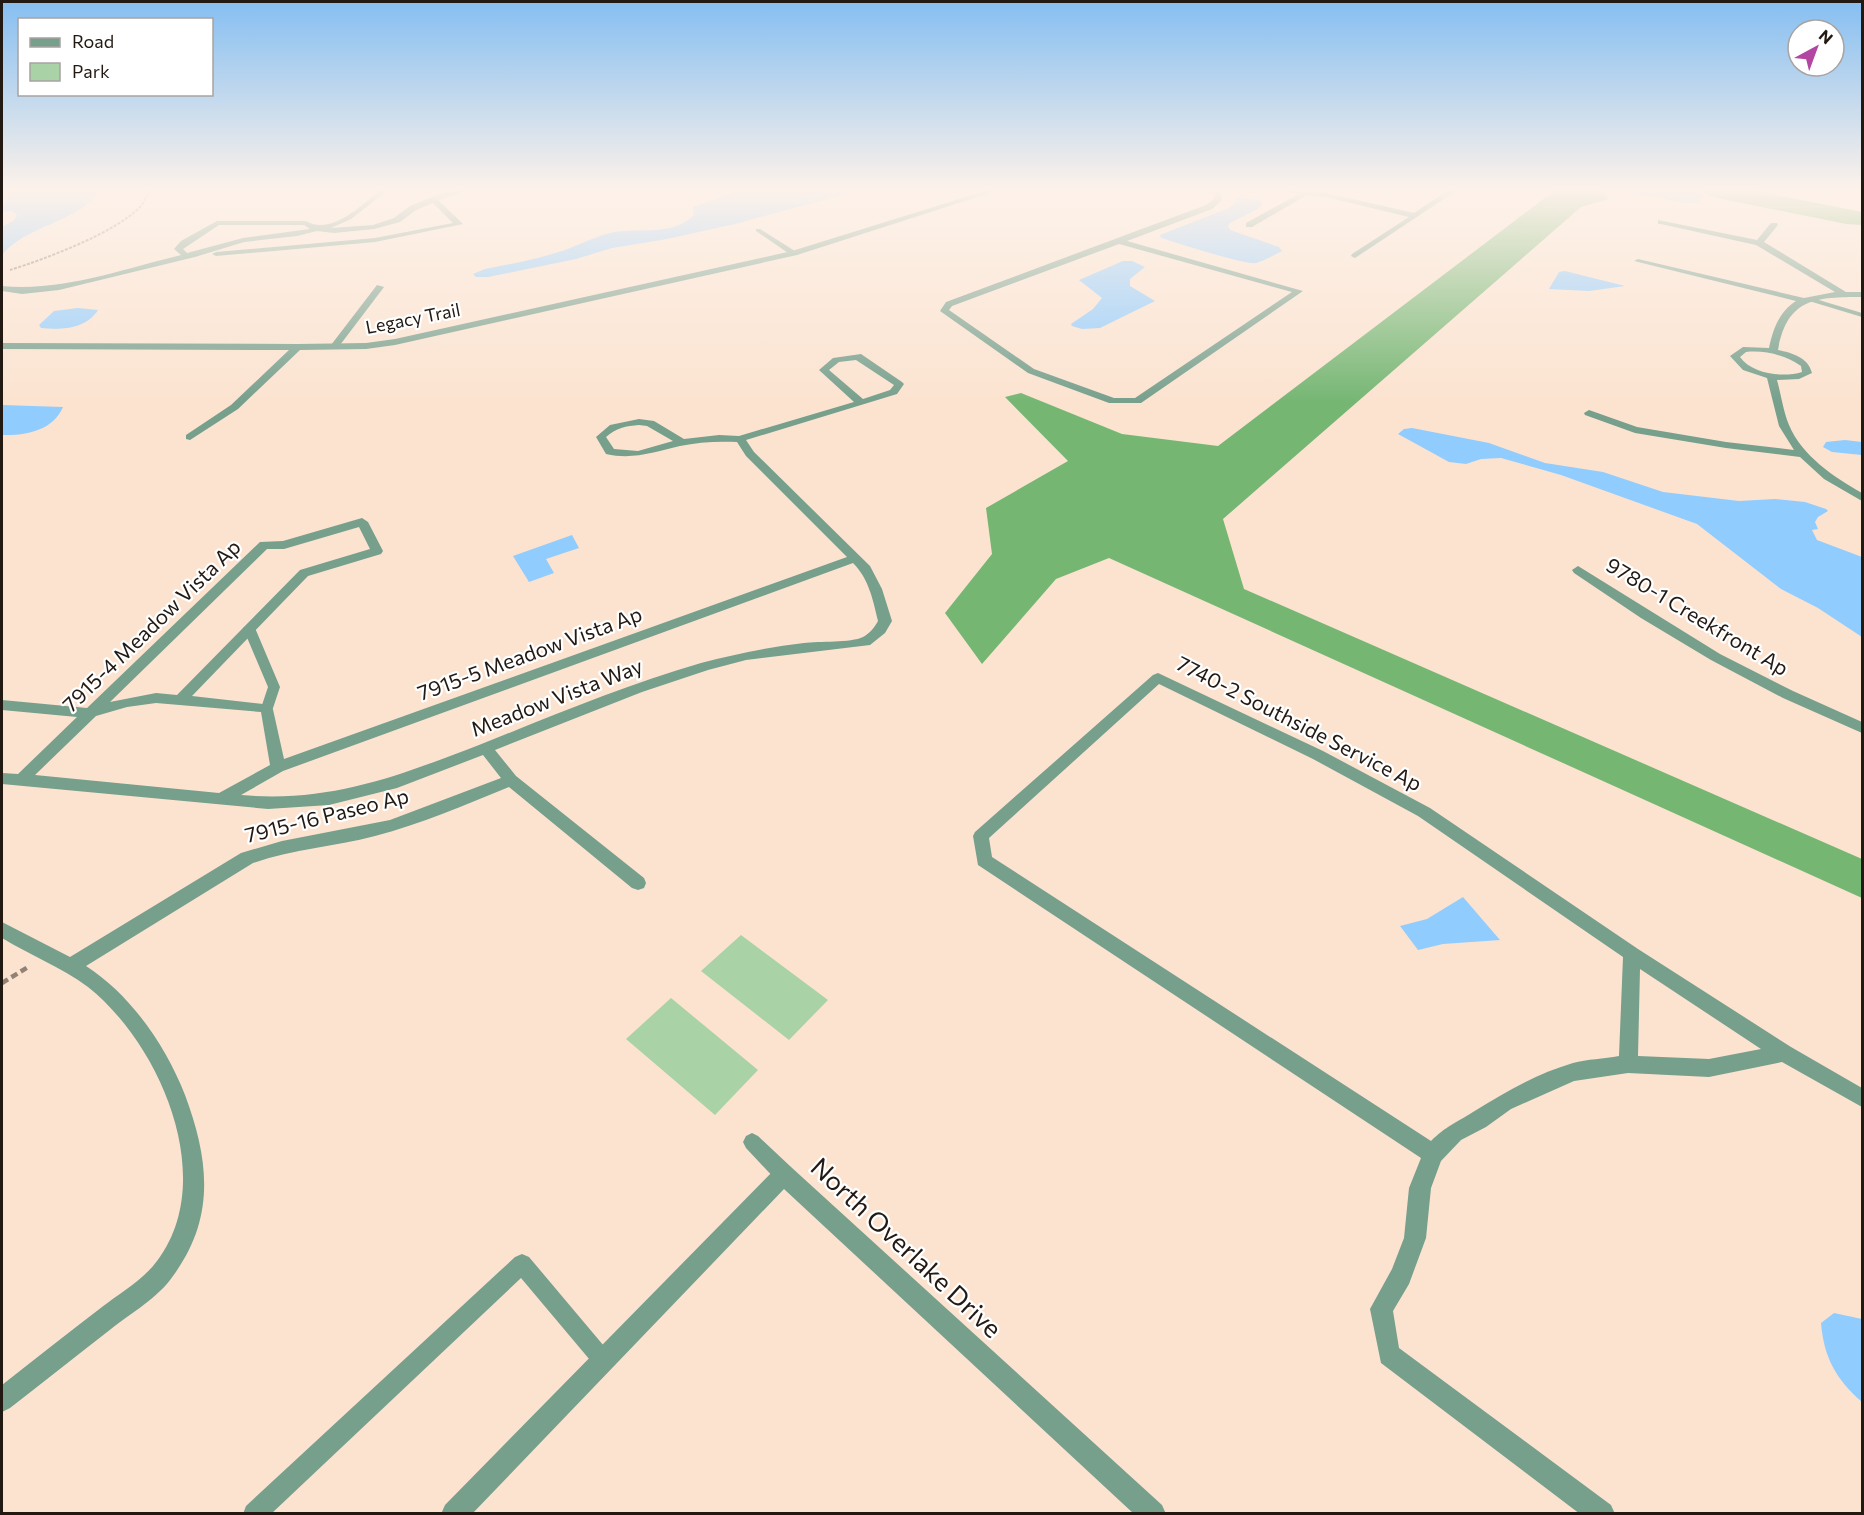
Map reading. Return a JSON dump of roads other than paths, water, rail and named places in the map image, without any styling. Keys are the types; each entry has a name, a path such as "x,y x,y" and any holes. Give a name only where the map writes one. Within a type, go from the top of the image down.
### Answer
{"street":[{"path":"2,289 22,291 59,287 163,262"},
{"name":"Legacy Trail","path":"2,346 297,348 366,345 405,339 755,262"},
{"path":"1063,262 949,304 944,311 1031,371 1113,401 1125,403 1137,401 1299,291 1194,262"},
{"path":"1641,262 1809,300"},
{"path":"1790,262 1844,294"},
{"path":"1773,351 1777,330 1791,307 1809,300 1844,294 1863,294"},
{"path":"190,437 243,403 297,348"},
{"path":"1743,350 1773,351 1792,357 1807,369 1807,373 1794,378 1771,376 1749,369 1735,356 1743,350"},
{"path":"681,442 650,423 639,422 614,427 601,437 610,452 638,454 681,442 719,438 740,440 861,403 894,392 899,384 861,357 843,358 829,362 824,370 861,403"},
{"path":"1771,376 1784,425 1792,440 1803,454 1831,477 1863,498"},
{"path":"1589,413 1635,430 1726,446 1803,454"},
{"name":"Meadow Vista Way","path":"2,778 268,803 329,799 397,782 637,690 704,667 746,656 806,646 865,642 880,630 885,621 876,590 857,558 750,454 740,440"},
{"name":"7915-4 Meadow Vista Ap","path":"21,780 264,545 284,545 362,522 377,551 304,573 180,700"},
{"name":"7915-5 Meadow Vista Ap","path":"222,798 278,767 857,558"},
{"name":"9780-1 Creekfront Ap","path":"1578,570 1630,606 1730,666 1809,706 1863,728"},
{"name":"7740-2 Southside Service Ap","path":"1432,1154 984,860 981,836 1158,678 1318,755 1424,812 1632,954 1784,1053 1863,1098"},
{"path":"2,705 89,713 128,702 156,698 267,708 278,767"},
{"path":"486,748 511,780 638,883"},
{"name":"7915-16 Paseo Ap","path":"70,967 247,858 276,848 391,826 511,780"},
{"path":"2,929 70,967 105,991 132,1020 161,1061 177,1097 191,1147 196,1199 186,1237 165,1270 2,1400"},
{"path":"1628,1064 1632,954"},
{"path":"1602,1514 1389,1355 1381,1309 1401,1276 1415,1238 1420,1188 1432,1154 1454,1133 1479,1120 1504,1102 1574,1072 1628,1064 1709,1068 1784,1053"},
{"name":"North Overlake Drive","path":"454,1514 784,1174 1153,1514"}],"lane":[{"path":"334,347 380,288"},
{"path":"1809,300 1863,315"},
{"path":"249,628 274,687 267,708"},
{"path":"752,1142 784,1174"},
{"path":"254,1514 522,1264 602,1359"}],"water":[{"path":"521,262 563,262 488,277 476,277 473,274 485,269"},
{"path":"1121,262 1134,262 1145,267 1130,279 1130,286 1155,301 1100,328 1082,329 1071,324 1093,309 1102,298 1079,280"},
{"path":"1565,271 1625,286 1589,291 1549,289 1559,272"},
{"path":"78,308 98,310 87,321 73,327 49,329 41,328 39,325 54,311"},
{"path":"2,405 63,407 52,422 45,427 28,433 2,435"},
{"path":"1412,428 1489,443 1545,463 1603,472 1663,492 1739,501 1775,499 1805,502 1826,509 1828,511 1818,517 1815,522 1818,529 1812,530 1817,540 1862,557 1862,637 1818,608 1781,589 1697,524 1561,475 1501,458 1481,459 1466,464 1449,462 1398,434 1404,429"},
{"path":"1845,440 1862,442 1862,455 1832,452 1823,447 1826,442"},
{"path":"572,535 579,548 546,559 554,573 529,582 513,556"},
{"path":"1463,897 1500,940 1443,944 1418,950 1400,926 1427,919"},
{"path":"1834,1313 1862,1319 1862,1402 1838,1376 1828,1357 1821,1323"}]}
